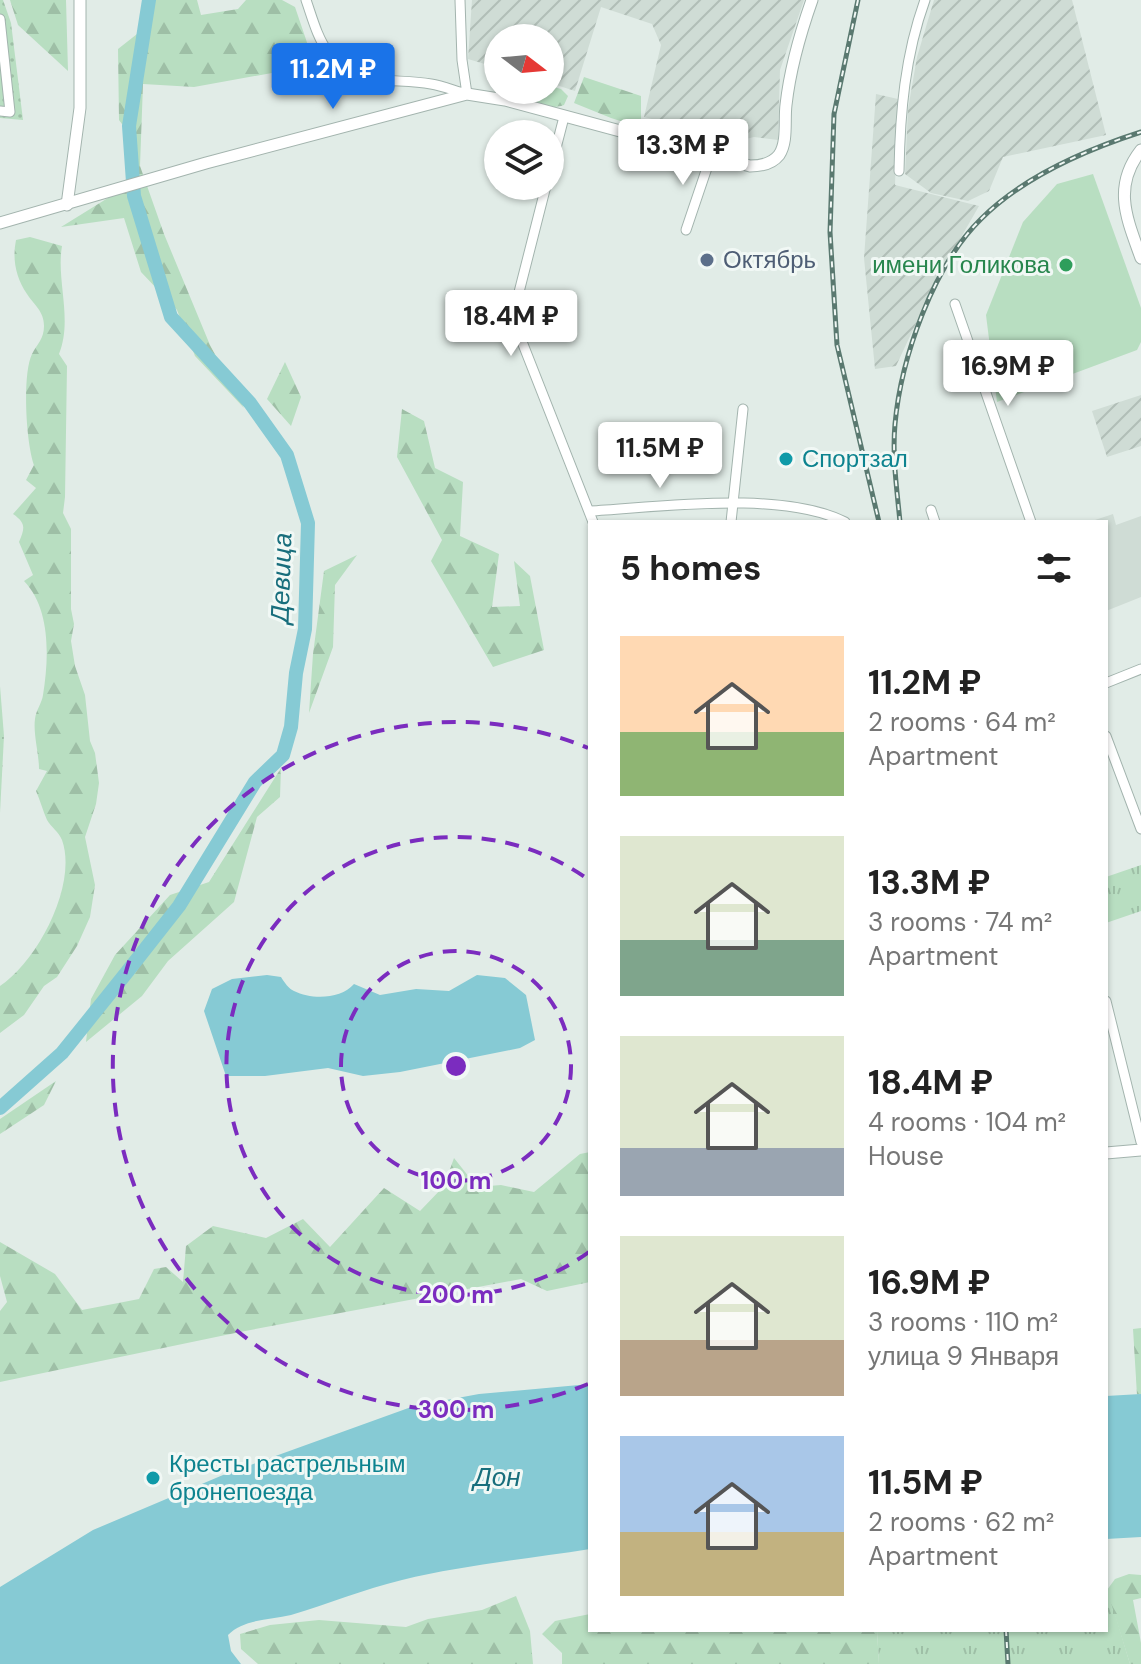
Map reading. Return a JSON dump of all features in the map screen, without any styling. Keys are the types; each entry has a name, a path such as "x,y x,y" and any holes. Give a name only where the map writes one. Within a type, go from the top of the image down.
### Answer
{"street":[{"path":"67,205 80,108 80,0"},
{"path":"306,0 328,52 345,67 369,80 431,84 505,100 750,166 762,166 778,156 783,143 786,105 798,40 812,0"},
{"path":"460,0 467,94"},
{"path":"899,171 900,115 913,33 925,0"},
{"path":"0,19 10,112 0,111"},
{"path":"0,223 206,163 467,94"},
{"path":"1141,150 1125,181 1124,213 1141,258"},
{"path":"686,230 711,156"},
{"path":"542,200 517,300 517,329 592,520"},
{"path":"955,304 1030,520"},
{"path":"731,520 743,409"},
{"path":"590,511 733,502 824,512 841,520"},
{"path":"931,510 934,520"},
{"path":"1108,682 1141,669"},
{"path":"1108,741 1141,829"},
{"path":"1108,1009 1141,1142"},
{"path":"1108,1153 1141,1150"}],"shaded area":[{"path":"472,0 804,0 780,70 778,140 754,137 738,141 644,117 661,45 652,24 601,7 575,91 564,87 564,24 484,24 484,64 468,59"},
{"path":"934,0 1072,0 1106,135 1003,157 989,191 968,201 931,193 905,174 908,109 917,57"},
{"path":"876,94 898,99 895,185 979,206 936,281 896,366 875,369 864,258"},
{"path":"1141,395 1141,446 1107,457 1092,411"},
{"path":"1113,514 1116,525 1141,516 1141,597 1108,610 1108,520 1095,520"}],"green space":[{"path":"0,0 3,0 11,23 23,120 0,118"},
{"path":"10,0 66,0 68,71 18,25"},
{"path":"147,0 197,0 201,15 238,9 246,0 282,0 295,7 319,78 305,67 194,87 143,84 140,166 164,234 210,345 244,408 195,356 177,310 141,272 124,218 61,227 124,188 136,143 119,120 118,49 151,23"},
{"path":"584,77 641,96 641,119 705,138 704,148 574,103"},
{"path":"564,92 568,96 564,105 557,107 532,104 564,104"},
{"name":"имени Голикова","path":"1093,174 1141,308 1141,342 1137,350 997,402 986,315 1023,222 1057,184"},
{"path":"30,237 62,246 65,327 59,354 67,366 63,513 71,529 71,609 74,624 71,641 75,666 85,695 99,783 85,837 95,885 90,917 77,946 57,977 44,986 24,1015 0,1033 0,986 28,959 51,921 64,878 65,858 62,840 47,820 36,791 47,771 39,769 35,725 45,681 46,635 39,605 24,581 33,575 19,542 22,523 13,514 36,488 26,480 34,465 26,393 29,364 43,334 44,321 20,281 14,254 16,240"},
{"path":"285,362 301,397 291,426 267,399"},
{"path":"402,409 424,421 435,468 463,482 460,536 499,554 492,607 520,606 514,561 530,576 544,650 493,667 431,561 442,540 397,457"},
{"path":"357,555 335,585 333,647 309,713 324,571"},
{"path":"0,686 4,736 0,813"},
{"path":"281,768 280,797 257,817 234,902 168,961 142,996 86,1042 91,999 115,955 170,895 209,882"},
{"path":"1141,865 1141,911 1108,922 1108,876"},
{"path":"56,1081 44,1105 0,1134 0,1119"},
{"path":"588,1152 588,1282 547,1291 521,1279 240,1332 0,1382 0,1311 7,1302 0,1276 0,1242 55,1274 82,1310 139,1299 154,1269 166,1267 183,1282 186,1246 213,1226 266,1238 303,1219 330,1247 384,1188 420,1211 444,1186 454,1158 477,1187 501,1185 534,1192 580,1154"},
{"path":"1141,1328 1141,1394 1137,1395 1133,1329"},
{"path":"1129,1574 1141,1575 1141,1598 1133,1600 1141,1643 1141,1664 1130,1664 1108,1593 1115,1579"},
{"path":"1108,1591 1130,1664 879,1664 877,1632 1108,1632"},
{"path":"516,1596 530,1631 533,1664 258,1664 241,1649 240,1634 270,1625 319,1620 406,1627 428,1619 482,1610"},
{"path":"588,1614 588,1632 877,1632 879,1664 562,1664 562,1653 542,1634 555,1621"}],"water":[{"path":"267,975 281,977 294,991 317,997 342,993 354,984 380,995 416,989 449,991 477,975 505,978 526,995 535,1040 520,1048 400,1072 363,1076 328,1068 265,1076 226,1076 204,1011 212,989 232,979"},
{"name":"Дон","path":"588,1384 588,1549 472,1566 402,1580 291,1615 249,1623 228,1635 231,1651 241,1664 0,1664 0,1587 93,1530 223,1475 414,1406 479,1394"},
{"path":"1141,1394 1141,1537 1108,1539 1108,1396"}],"waterway":[{"name":"Девица","path":"0,1108 62,1053 127,972 179,906 255,782 283,755 291,727 296,673 305,629 308,523 287,455 250,403 171,317 134,196 129,126 149,0"}],"railway":[{"path":"858,0 834,114 830,232 837,345 879,520"},
{"path":"900,520 894,449 898,398 922,314 948,262 981,219 1016,190 1077,156 1141,132"},
{"path":"1006,1632 1008,1664"}],"place":[{"name":"Октябрь","path":"707,260"},
{"name":"имени Голикова","path":"1066,265"},
{"name":"Спортзал","path":"786,459"},
{"name":"Кресты растрельным бронепоезда","path":"153,1478"}]}
